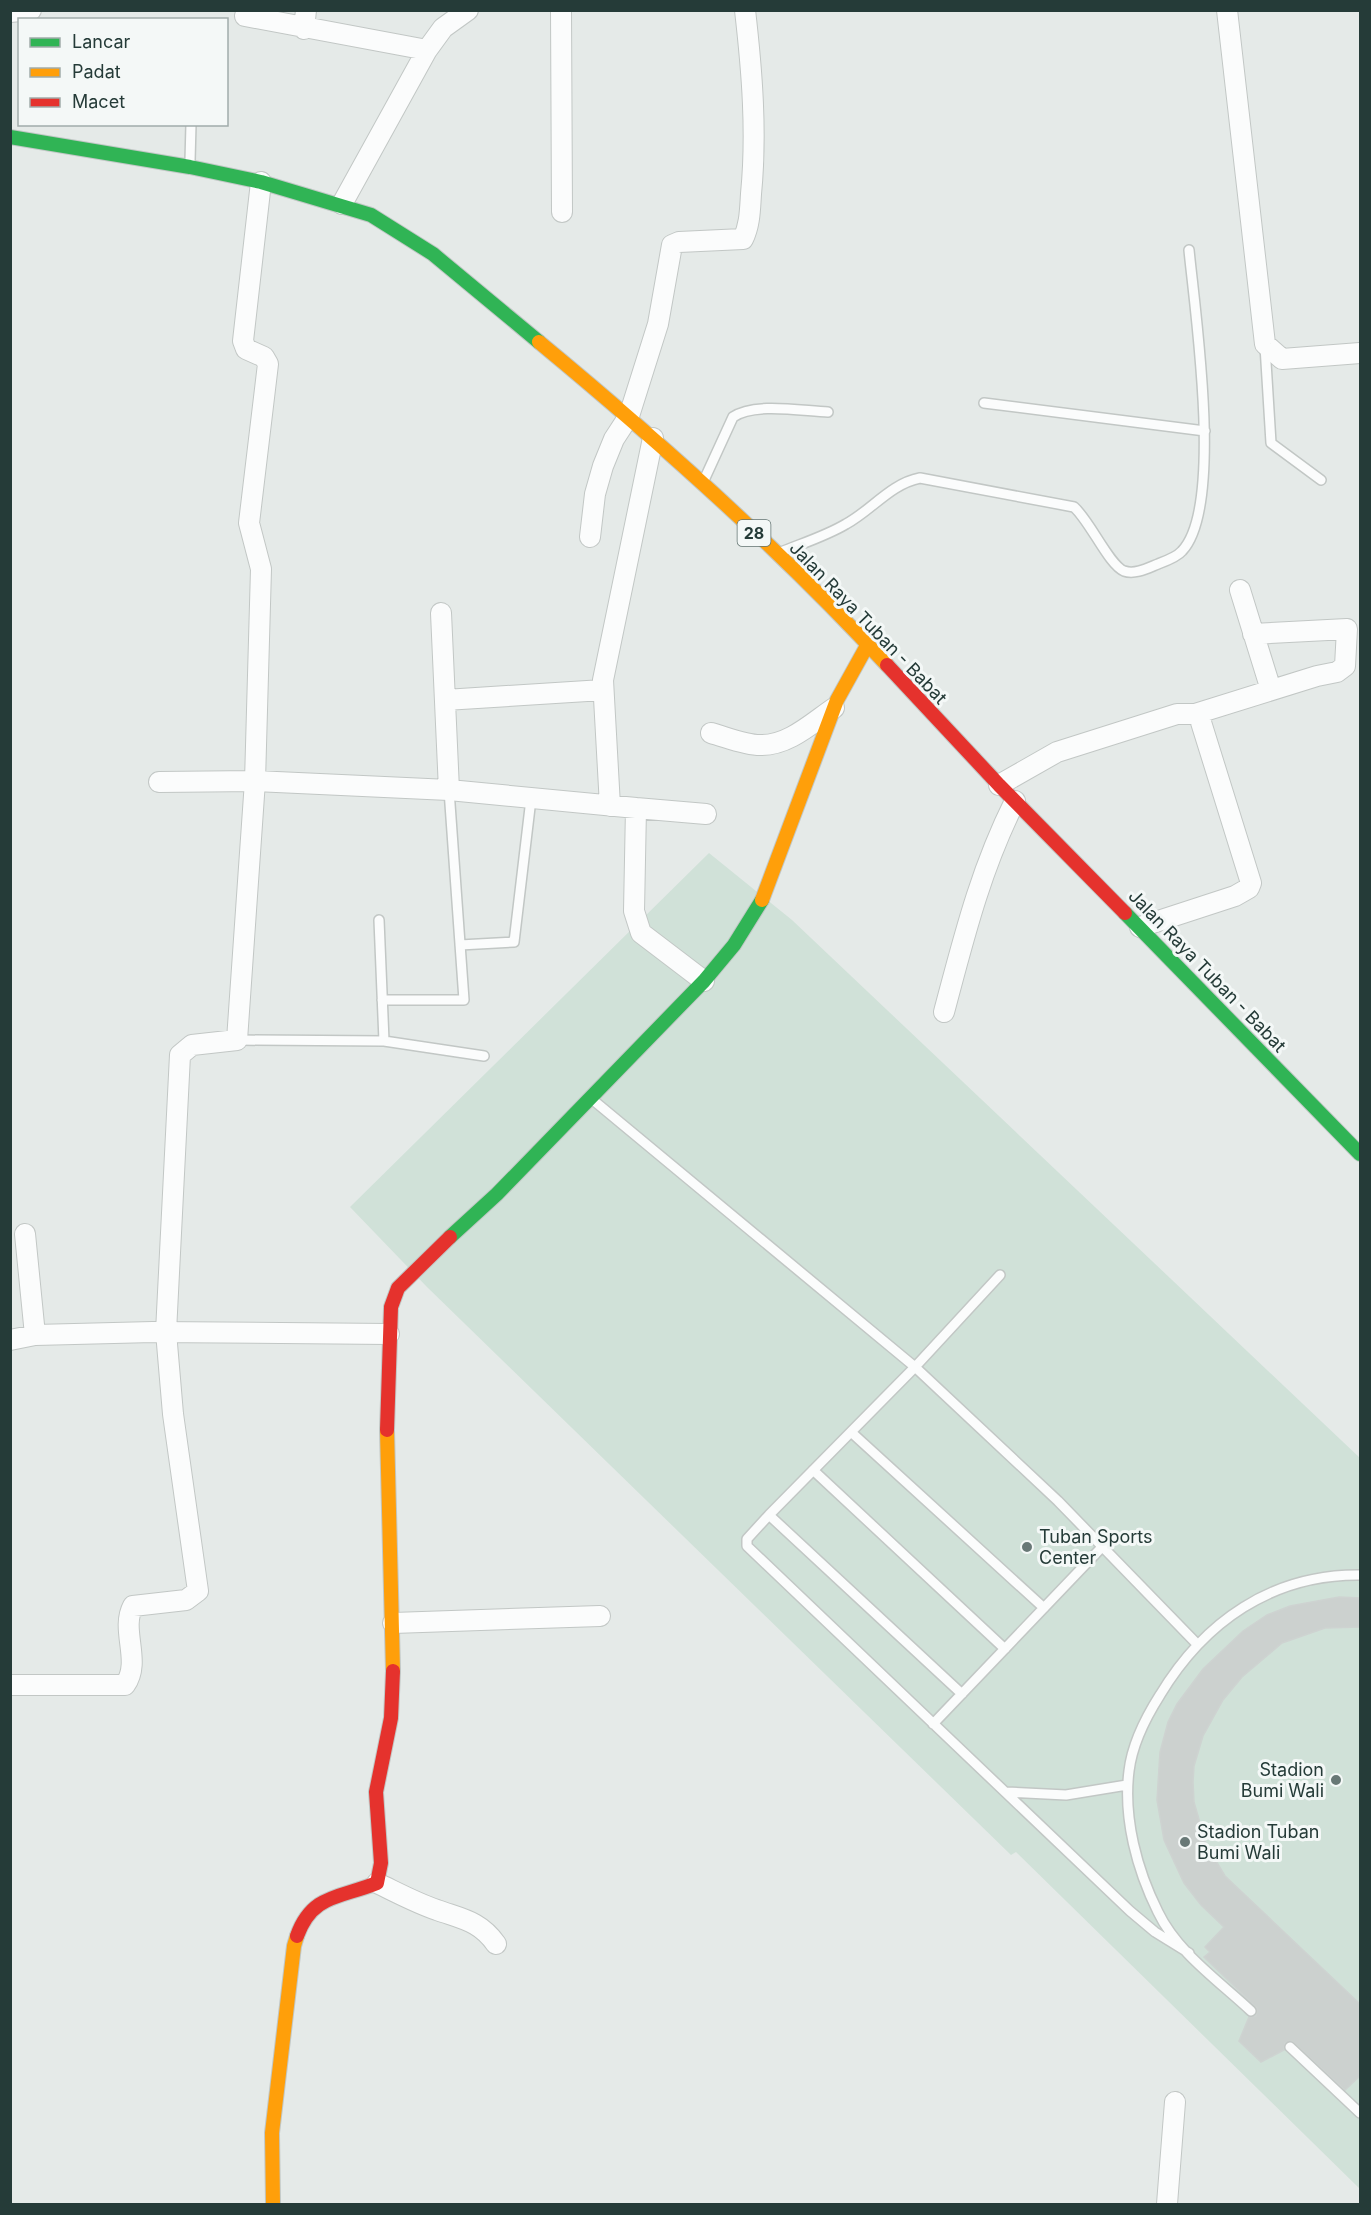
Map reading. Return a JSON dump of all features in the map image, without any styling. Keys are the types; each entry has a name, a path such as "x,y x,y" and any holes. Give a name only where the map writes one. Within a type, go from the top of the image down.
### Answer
{"main road":[{"name":"Jalan Raya Tuban - Babat","path":"10,137 190,167 261,182 342,204 371,215 433,254 629,416 777,555 868,644 999,785 1360,1154"},
{"path":"273,2205 272,2133 294,1946 310,1910 320,1903 377,1882 381,1870 376,1794 379,1766 392,1710 393,1623 387,1491 389,1334 391,1307 398,1288 591,1098 704,981 734,945 756,913 801,802 844,682 868,644"}],"street":[{"path":"10,12 31,10"},
{"path":"342,204 427,50 443,28 468,10"},
{"path":"561,10 562,212"},
{"path":"590,537 595,494 603,466 614,439 629,416 658,324 672,245 679,242 743,239 748,230 752,179 753,108 745,10"},
{"path":"1227,10 1264,344 1282,359 1360,353"},
{"path":"244,16 305,20 427,50"},
{"path":"10,1685 125,1685 131,1677 132,1668 128,1616 133,1606 186,1600 198,1591 173,1414 166,1332 180,1055 184,1049 192,1045 237,1040 255,781 261,569 249,523 268,364 264,357 246,349 243,341 261,182"},
{"path":"610,806 603,690 653,438"},
{"path":"1240,590 1271,690"},
{"path":"441,613 449,790"},
{"path":"999,785 1057,752 1178,714 1195,714 1342,669 1346,661 1347,628 1253,634"},
{"path":"445,700 603,690"},
{"path":"711,733 760,746 789,739 834,708"},
{"path":"1140,927 1234,896 1249,888 1251,883 1200,719 1195,714"},
{"path":"159,782 255,781 449,790 706,814"},
{"path":"944,1012 974,896 991,849 1015,801"},
{"path":"636,808 634,911 638,927 641,933 704,981"},
{"path":"25,1234 35,1335"},
{"path":"10,1340 35,1335 166,1332 389,1334"},
{"path":"393,1623 600,1616"},
{"path":"377,1882 436,1910 469,1919 482,1927 496,1944"},
{"path":"1167,2205 1175,2102"}],"lane":[{"path":"190,167 191,126"},
{"path":"777,555 846,524 893,489 921,478 1074,507 1085,517 1117,567 1126,572 1140,571 1182,552 1190,538 1200,505 1205,457 1205,431 1190,250"},
{"path":"1264,344 1271,443 1321,480"},
{"path":"984,403 1205,431"},
{"path":"702,486 733,417 741,411 754,409 828,412"},
{"path":"382,1000 464,1000 449,790"},
{"path":"460,945 514,942 531,799"},
{"path":"379,920 384,1041"},
{"path":"237,1040 384,1041 484,1056"},
{"path":"591,1098 915,1367 1103,1546 1197,1644"},
{"path":"1000,1275 915,1367 747,1539 749,1550 1137,1918 1189,1953"},
{"path":"851,1432 1044,1608"},
{"path":"813,1470 1005,1649"},
{"path":"769,1515 962,1694"},
{"path":"933,1724 1103,1546"},
{"path":"1251,2011 1189,1953 1164,1923 1142,1873 1132,1834 1127,1785 1134,1748 1168,1681 1197,1644 1232,1613 1270,1592 1323,1577 1360,1575"},
{"path":"1006,1792 1066,1795 1127,1785"},
{"path":"1290,2047 1360,2113"}],"shaded area":[{"name":"Tuban Sports Center","path":"709,853 792,920 1360,1458 1360,2189 1016,1852 1011,1855 427,1287 350,1207"}],"building":[{"name":"Stadion Tuban Bumi Wali","path":"1339,1597 1360,1598 1360,1627 1325,1628 1282,1643 1242,1677 1223,1700 1203,1736 1194,1766 1193,1782 1194,1802 1206,1844 1225,1876 1360,2004 1360,2076 1345,2090 1292,2041 1285,2043 1284,2050 1261,2062 1239,2041 1249,2017 1256,2016 1257,2008 1204,1957 1210,1952 1205,1947 1224,1927 1201,1905 1184,1883 1164,1840 1157,1800 1160,1752 1168,1722 1177,1704 1203,1669 1243,1631 1267,1615 1290,1606"}],"traffic: fast":[{"path":"10,137 190,167 261,182 371,215 433,254 539,342"},
{"path":"450,1237 497,1194 704,981 734,945 762,900"},
{"path":"1125,913 1360,1154"}],"traffic: slow":[{"path":"539,342 629,418 762,538 887,665"},
{"path":"762,900 837,700 868,644"},
{"path":"387,1430 393,1671"},
{"path":"273,2204 272,2133 297,1936"}],"traffic: jam":[{"path":"887,665 999,785 1125,913"},
{"path":"387,1430 391,1307 398,1288 450,1237"},
{"path":"297,1936 303,1922 319,1905 339,1895 377,1883 381,1863 376,1792 391,1718 393,1671"}],"place":[{"name":"Tuban Sports Center","path":"1027,1547"},
{"name":"Stadion Bumi Wali","path":"1336,1780"},
{"name":"Stadion Tuban Bumi Wali","path":"1185,1842"}]}
